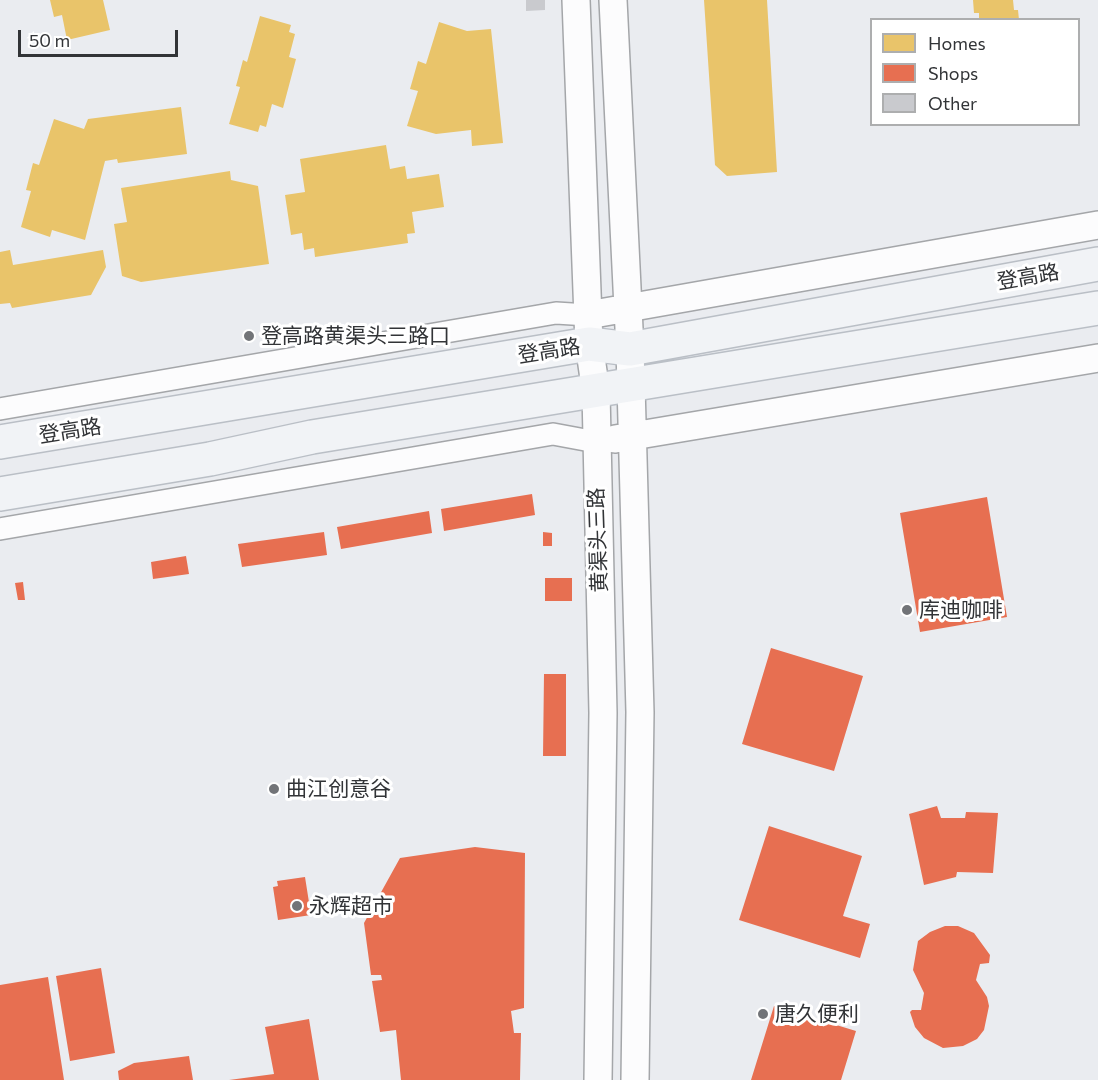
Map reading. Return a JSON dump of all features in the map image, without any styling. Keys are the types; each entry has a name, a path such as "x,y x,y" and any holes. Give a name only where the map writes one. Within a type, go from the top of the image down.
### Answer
{"main road":[{"name":"登高路","path":"0,442 588,330 630,349 1098,264"},
{"name":"登高路","path":"0,494 210,459 312,437 631,387 1098,308"}],"street":[{"name":"黄渠头三路","path":"576,0 588,330 596,392 603,713 598,1080"},
{"name":"黄渠头三路","path":"614,0 630,349 640,712 635,1080"},
{"path":"0,409 556,313 588,330 628,309 1098,225"},
{"path":"0,529 553,434 596,442 1098,358"}],"building: Homes":[{"path":"50,0 103,0 110,30 67,40 62,15 54,17"},
{"path":"704,0 767,0 777,172 727,176 715,165"},
{"path":"973,0 1013,0 1014,10 1018,10 1019,18 979,18 979,13 974,13"},
{"path":"260,16 291,25 289,32 295,34 289,57 296,59 283,108 272,104 266,127 260,125 258,132 229,124 240,87 236,86 243,60 247,62"},
{"path":"439,22 467,31 491,29 503,143 472,146 471,130 436,134 407,126 418,91 410,89 418,61 426,64"},
{"path":"181,107 187,154 118,163 117,159 105,161 85,240 52,230 50,237 21,227 31,191 26,190 33,163 39,165 54,119 84,129 88,119"},
{"path":"386,145 390,169 405,166 407,179 439,174 444,207 412,212 415,233 407,234 408,243 315,257 314,248 304,250 302,233 291,235 285,195 305,192 300,159"},
{"path":"230,171 231,180 258,186 269,264 141,282 122,276 114,224 127,222 121,188"},
{"path":"10,250 13,265 103,250 106,267 91,295 12,308 10,303 0,304 0,252"}],"building: Shops":[{"path":"532,494 535,515 444,531 441,509"},
{"path":"987,497 1007,617 920,632 900,513"},
{"path":"429,511 432,533 341,549 337,527"},
{"path":"324,532 327,555 242,567 238,544"},
{"path":"543,532 552,533 552,546 543,546"},
{"path":"186,556 189,574 153,579 151,562"},
{"path":"545,578 572,578 572,601 545,601"},
{"path":"23,582 25,600 18,600 15,583"},
{"path":"771,648 863,676 834,771 742,744"},
{"path":"544,674 566,674 566,756 543,756"},
{"path":"937,806 941,818 965,818 966,812 998,813 993,873 957,872 956,877 924,885 909,814"},
{"path":"769,826 862,856 843,916 870,924 860,958 739,920"},
{"path":"475,847 525,853 524,1008 511,1011 514,1033 521,1033 520,1080 401,1080 396,1030 380,1032 372,981 382,980 381,975 371,975 364,923 400,858"},
{"path":"305,877 311,915 278,920 273,887 278,886 277,881"},
{"path":"945,926 958,926 974,933 990,955 989,963 980,964 976,980 987,997 989,1006 984,1030 977,1039 963,1046 943,1048 924,1038 915,1027 910,1012 921,1010 924,993 913,970 918,941 930,932"},
{"path":"101,968 115,1053 70,1061 56,976"},
{"path":"48,977 64,1080 0,1080 0,985"},
{"path":"774,1006 856,1031 841,1080 751,1080"},
{"path":"309,1019 319,1080 229,1080 274,1074 265,1027"},
{"path":"189,1056 193,1080 119,1080 118,1071 134,1063"}],"building: Other":[{"path":"526,0 545,0 545,10 526,11"}],"place":[{"name":"登高路黄渠头三路口","path":"249,336"},
{"name":"库迪咖啡","path":"907,610"},
{"name":"曲江创意谷","path":"274,789"},
{"name":"永辉超市","path":"297,906"},
{"name":"唐久便利","path":"763,1014"}]}
